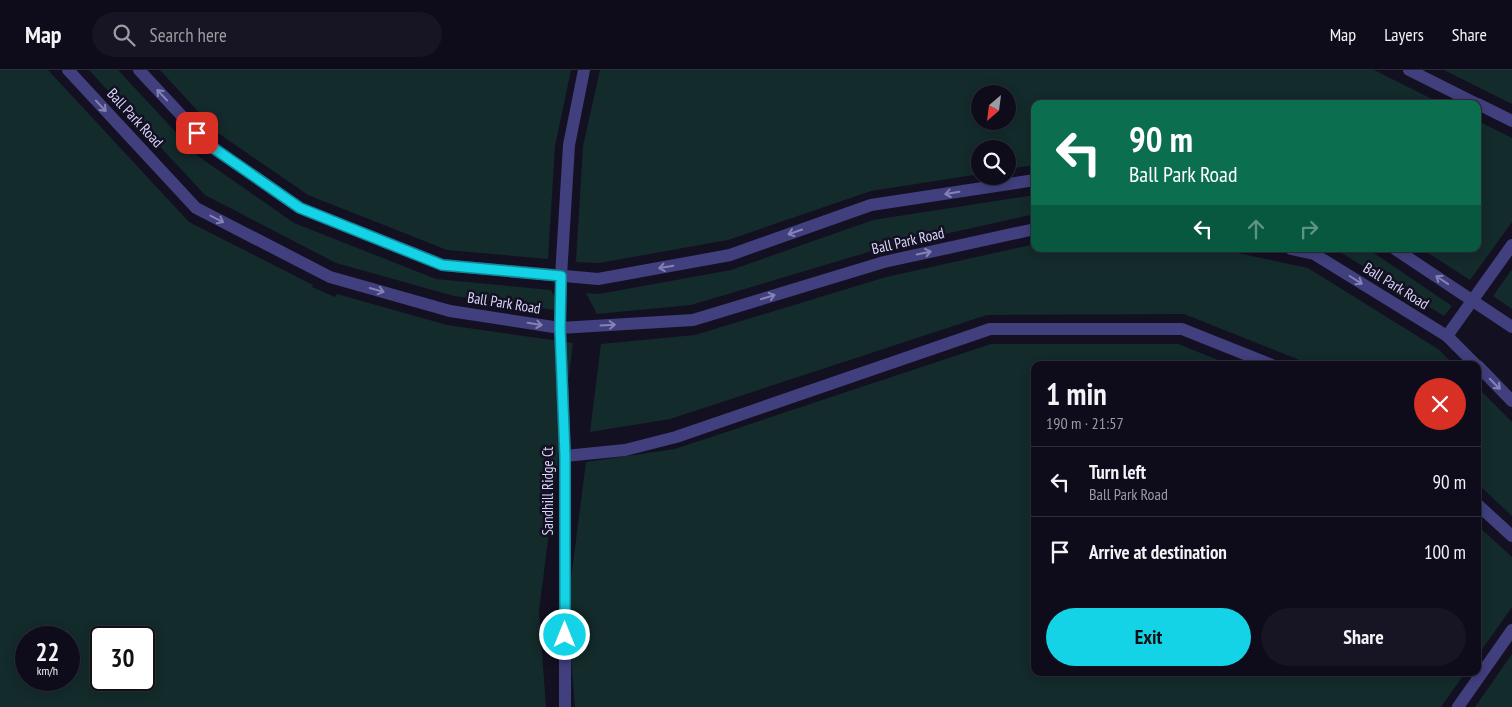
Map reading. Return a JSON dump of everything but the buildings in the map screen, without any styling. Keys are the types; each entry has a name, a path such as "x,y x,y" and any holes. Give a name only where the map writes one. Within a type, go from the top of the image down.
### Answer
{"street":[{"name":"Ball Park Road","path":"68,70 196,208 330,277 450,311 560,328 693,320 884,262 1031,230"},
{"name":"Ball Park Road","path":"139,70 209,145 300,208 442,265 598,279 730,255 871,206 1031,181"},
{"name":"Sandhill Ridge Ct","path":"565,707 565,456 560,328 561,276 569,145 584,70"},
{"path":"1409,70 1469,100"},
{"path":"1481,106 1512,121"},
{"path":"1447,336 1512,245"},
{"name":"Ball Park Road","path":"1304,252 1314,254 1447,336 1472,361"},
{"name":"Ball Park Road","path":"1399,252 1512,327"},
{"path":"565,456 624,450 676,437 990,329 1182,329 1262,361"},
{"name":"Ball Park Road","path":"1481,370 1512,401"},
{"path":"1481,508 1512,536"},
{"path":"1481,674 1512,630"},
{"path":"1458,707 1480,676"}],"green space":[{"path":"0,70 48,70 189,222 313,285 312,287 335,297 337,294 447,325 573,343 539,611 546,707 0,707"},
{"path":"89,70 118,70 198,156 294,223 436,279 551,290 562,311 454,296 336,263 205,195"},
{"path":"160,70 571,70 555,146 548,259 447,250 308,195 218,133"},
{"path":"600,70 1374,70 1434,100 1031,100 1031,166 1016,168 1016,140 971,140 971,175 871,191 728,240 599,263 576,262 583,146"},
{"path":"1444,70 1512,70 1512,104"},
{"path":"1481,122 1512,138 1512,222 1470,280 1427,252 1481,252"},
{"path":"1031,196 1031,215 882,248 691,305 597,314 586,293 599,294 731,270 873,220"},
{"path":"1031,245 1031,252 1233,252 1308,268 1438,349 1450,361 1302,361 1184,314 987,315 670,419 590,432 601,344 695,335 886,277"},
{"path":"1340,252 1372,252 1452,306 1444,316"},
{"path":"1512,269 1512,309 1493,296"},
{"path":"991,344 1178,344 1221,361 1031,361 1031,676 1463,676 1441,707 575,707 567,610 586,462 675,449"},
{"path":"1481,391 1512,422 1512,516 1481,487"},
{"path":"1481,529 1512,557 1512,607 1481,651"},
{"path":"1512,654 1512,707 1475,707"}],"route":[{"path":"197,133 209,145 300,208 442,265 561,276 560,328 565,456 565,635"}]}
